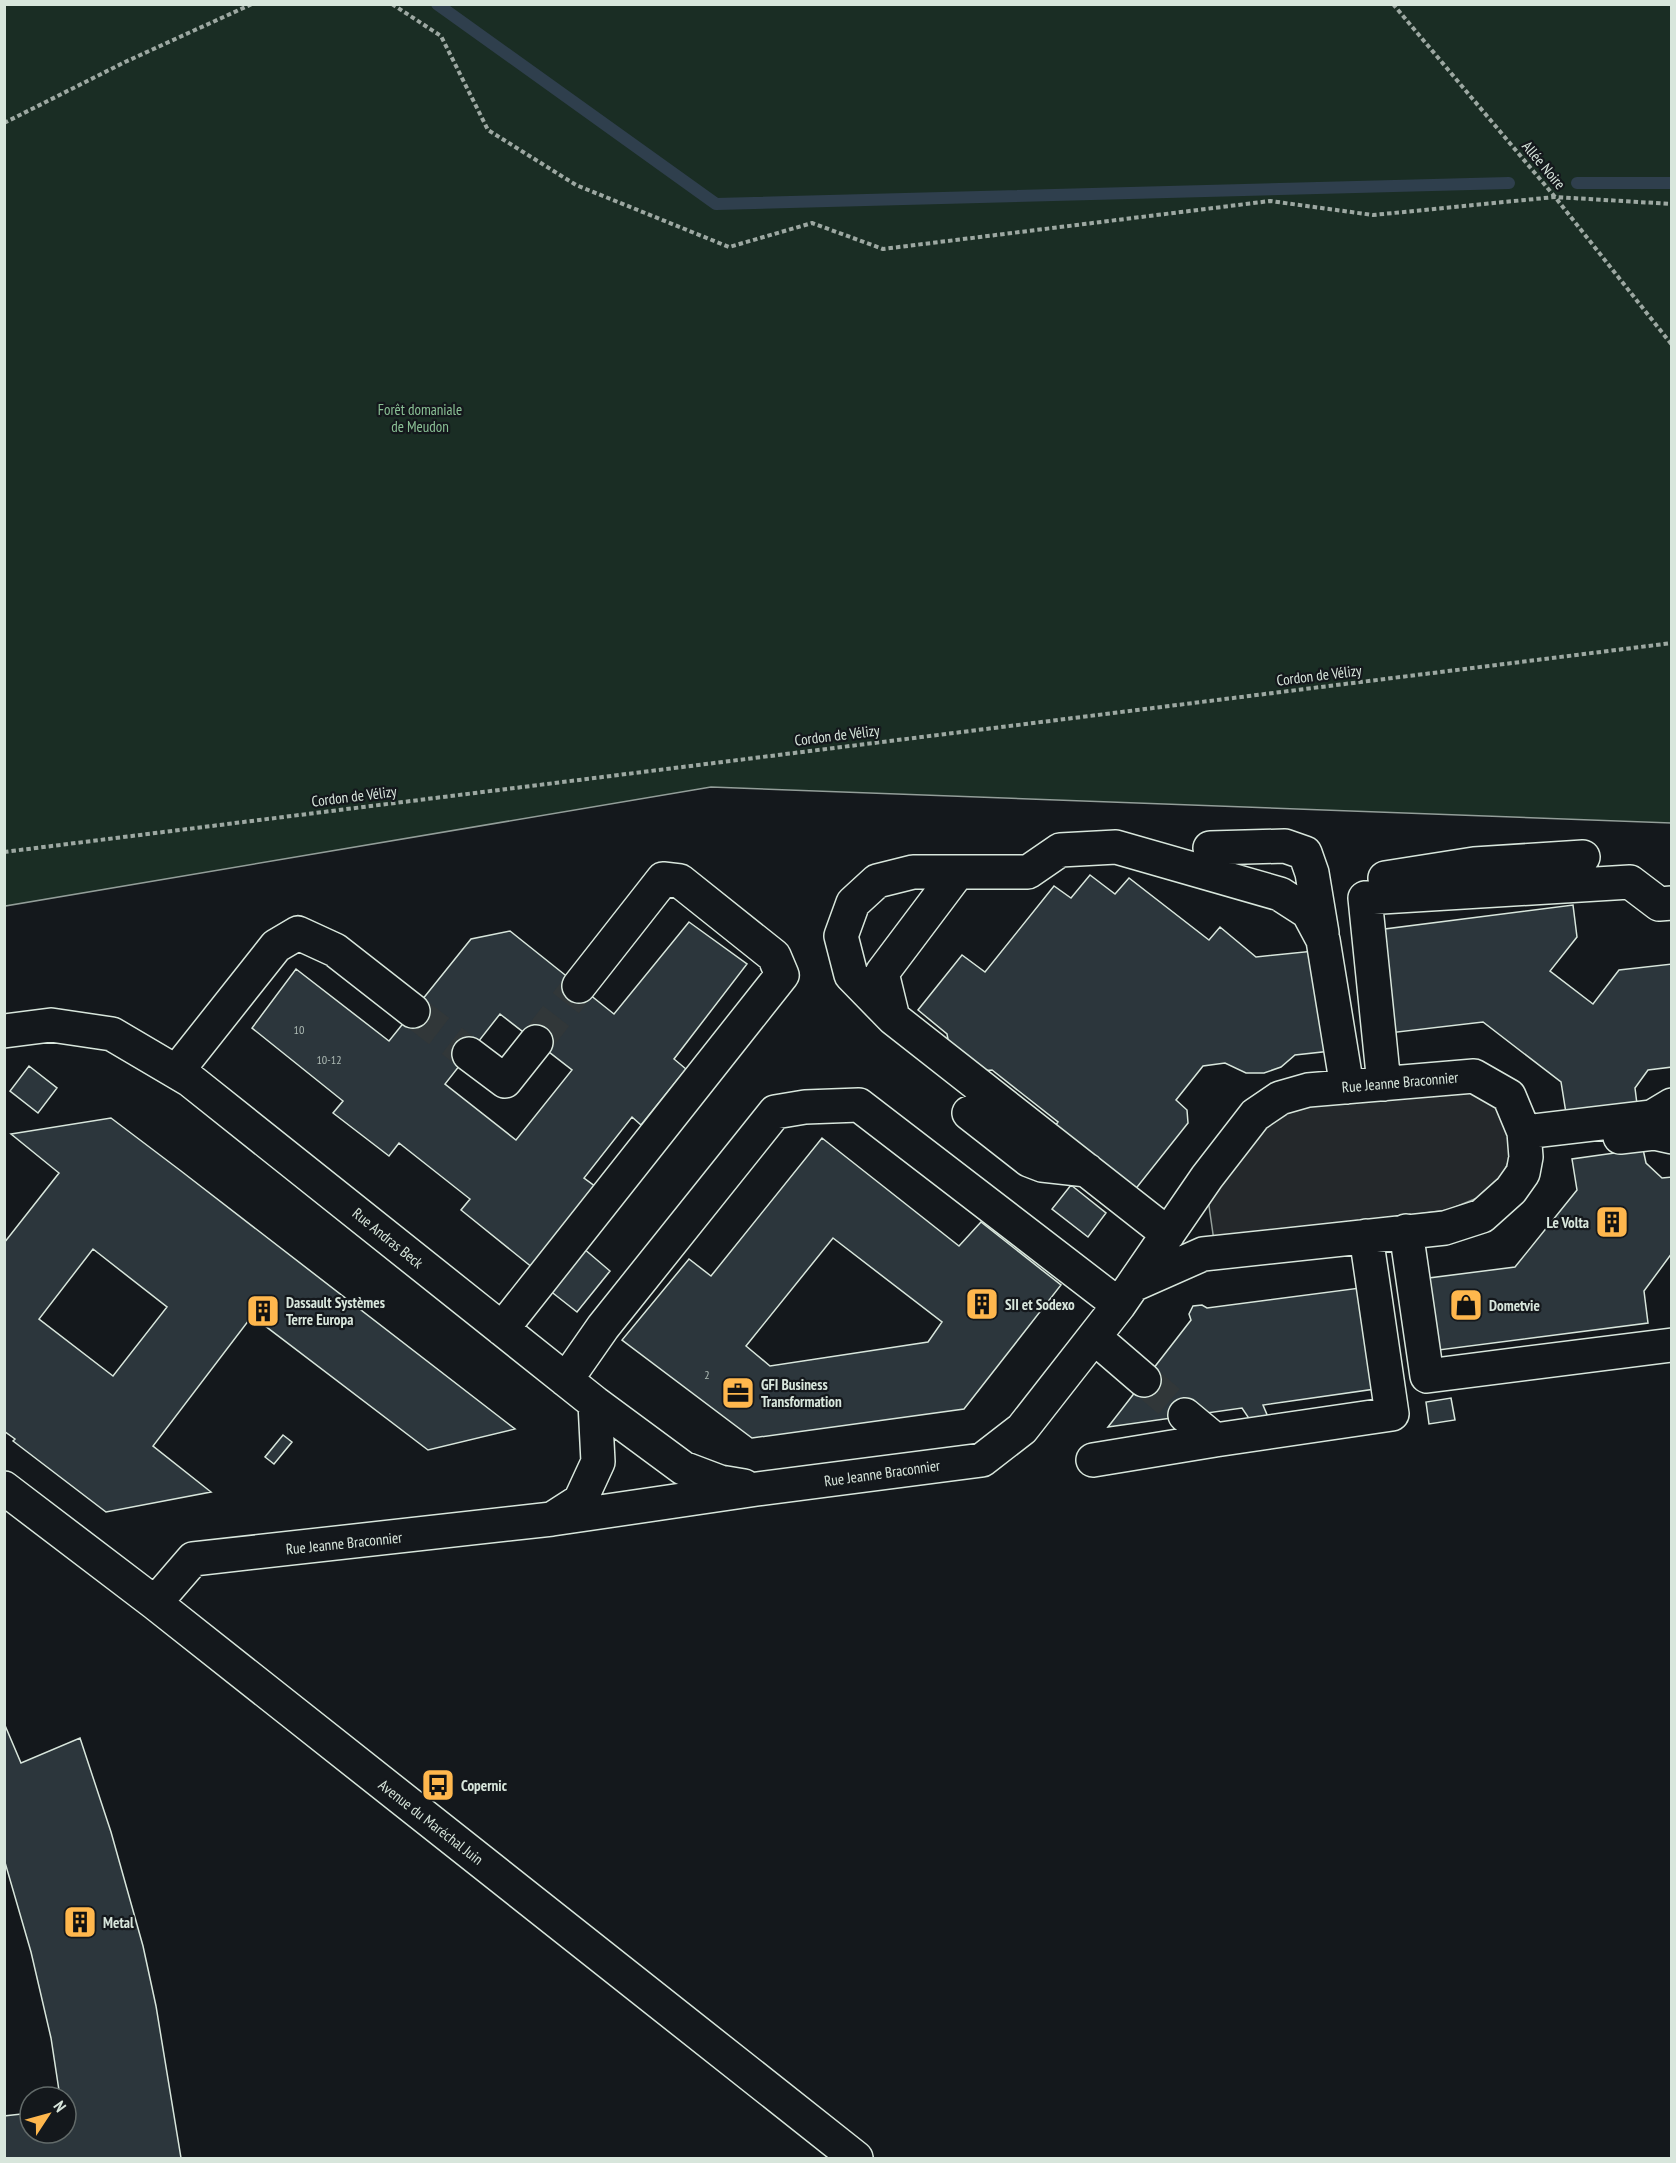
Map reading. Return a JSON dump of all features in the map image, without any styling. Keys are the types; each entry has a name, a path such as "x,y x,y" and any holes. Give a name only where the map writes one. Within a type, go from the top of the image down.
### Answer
{"street":[{"path":"1210,848 1285,846 1305,853 1312,873 1347,1087"},
{"path":"1168,1234 893,1018 851,975 841,936 853,903 877,881 912,872 1028,872 1060,849 1116,847 1280,894 1308,912 1323,940"},
{"path":"1384,1084 1365,898 1384,878 1474,864 1583,857"},
{"path":"893,1018 882,973 957,872"},
{"path":"502,1329 782,975 774,956 680,880 663,879 579,986"},
{"path":"1365,898 1630,882 1659,904 1671,903"},
{"path":"177,1071 276,946 298,933 335,950 413,1011"},
{"name":"Rue Andras Beck","path":"4,1031 51,1025 112,1034 177,1071 595,1403 683,1468 720,1482 758,1489"},
{"path":"469,1054 505,1081 536,1042"},
{"name":"Rue Jeanne Braconnier","path":"155,1603 193,1559 552,1519 982,1460 1022,1429 1126,1295 1207,1177 1255,1115 1280,1098 1308,1090 1473,1076 1509,1096 1525,1140 1522,1173 1511,1190 1482,1216 1445,1228 1203,1254 1126,1295"},
{"path":"566,1380 603,1327 775,1112 805,1107 859,1105 1126,1295"},
{"path":"1525,1140 1652,1117 1671,1105"},
{"path":"969,1113 1029,1160 1042,1165 1087,1170"},
{"path":"1525,1140 1654,1133 1671,1137"},
{"path":"1406,1231 1427,1376 1671,1346"},
{"path":"1093,1460 1392,1414 1366,1236"},
{"path":"1094,1337 1144,1380"},
{"name":"Rue Jeanne Braconnier","path":"552,1519 580,1501 598,1462 595,1403"},
{"path":"1185,1415 1215,1440"},
{"name":"Avenue du Maréchal Juin","path":"4,1488 155,1603 856,2158"}],"path":[{"path":"4,123 124,62 252,4"},
{"path":"392,4 441,36 488,130 576,185 729,247 812,223 883,249 1270,201 1373,214 1555,197 1671,204"},
{"name":"Allée Noire","path":"1393,4 1555,197 1671,345"},
{"name":"Cordon de Vélizy","path":"4,852 1671,643"}],"green space":[{"name":"Forêt domaniale de Meudon","path":"5,4 1671,5 1671,823 711,787 5,906"}],"shaded area":[{"path":"1442,1090 1480,1092 1499,1108 1508,1132 1510,1158 1501,1178 1482,1196 1448,1210 1214,1241 1207,1192 1257,1127 1290,1107"}],"building":[{"path":"1090,875 1115,894 1129,878 1209,940 1220,927 1256,957 1314,951 1331,1051 1295,1055 1281,1067 1264,1073 1246,1073 1225,1063 1203,1066 1176,1100 1187,1110 1188,1123 1130,1196 1050,1133 1058,1122 992,1070 980,1071 949,1045 947,1034 918,1010 962,955 985,972 1054,886 1071,898"},
{"path":"1573,905 1577,937 1550,971 1593,1004 1619,970 1672,964 1672,1067 1648,1070 1635,1088 1637,1104 1566,1113 1561,1082 1483,1022 1389,1033 1377,930"},
{"path":"689,922 747,964 674,1059 686,1069 641,1125 632,1117 584,1178 596,1187 533,1268 461,1210 470,1199 399,1143 389,1156 333,1113 343,1101 252,1028 296,969 389,1041 471,939 510,931 614,1014","holes":["500,1014 572,1070 516,1140 445,1084"]},
{"path":"29,1066 57,1088 38,1113 10,1091"},
{"name":"Dassault Systèmes Terre Europa","path":"111,1118 515,1429 428,1450 252,1316 153,1446 211,1492 106,1512 13,1441 15,1439 4,1431 4,1243 59,1173 11,1134","holes":["93,1249 167,1307 113,1376 39,1319"]},
{"name":"SII et Sodexo","path":"822,1138 959,1246 981,1222 1061,1285 964,1409 752,1438 622,1340 689,1259 711,1276","holes":["833,1238 942,1322 928,1342 770,1366 746,1346"]},
{"name":"Le Volta","path":"1643,1149 1646,1163 1662,1178 1672,1177 1672,1253 1644,1291 1648,1323 1431,1351 1421,1279 1515,1267 1577,1190 1572,1159"},
{"path":"1071,1185 1106,1213 1088,1237 1052,1209"},
{"path":"583,1248 610,1271 577,1312 549,1290"},
{"path":"1360,1288 1375,1389 1263,1405 1268,1417 1250,1420 1242,1408 1108,1427 1191,1320 1189,1314 1193,1306 1202,1305 1207,1308"},
{"path":"1451,1398 1455,1420 1429,1424 1426,1402"},
{"path":"283,1435 292,1442 274,1464 265,1457"},
{"name":"Metal","path":"4,1723 21,1763 80,1738 111,1832 143,1946 156,2006 181,2158 4,2158 4,2116 18,2114 18,2145 78,2145 78,2085 58,2085 51,2038 31,1952 4,1859"}],"waterway":[{"path":"437,4 716,204 1509,183"},
{"path":"1577,183 1672,183"}],"tunnel":[{"path":"536,1042 579,986"},
{"path":"413,1011 469,1054"},
{"path":"1144,1380 1185,1415"}],"place":[{"name":"Le Volta","path":"1612,1222"},
{"name":"SII et Sodexo","path":"982,1304"},
{"name":"Dometvie","path":"1466,1305"},
{"name":"Dassault Systèmes Terre Europa","path":"263,1311"},
{"name":"GFI Business Transformation","path":"738,1393"},
{"name":"Copernic","path":"438,1785"},
{"name":"Metal","path":"80,1922"}]}
